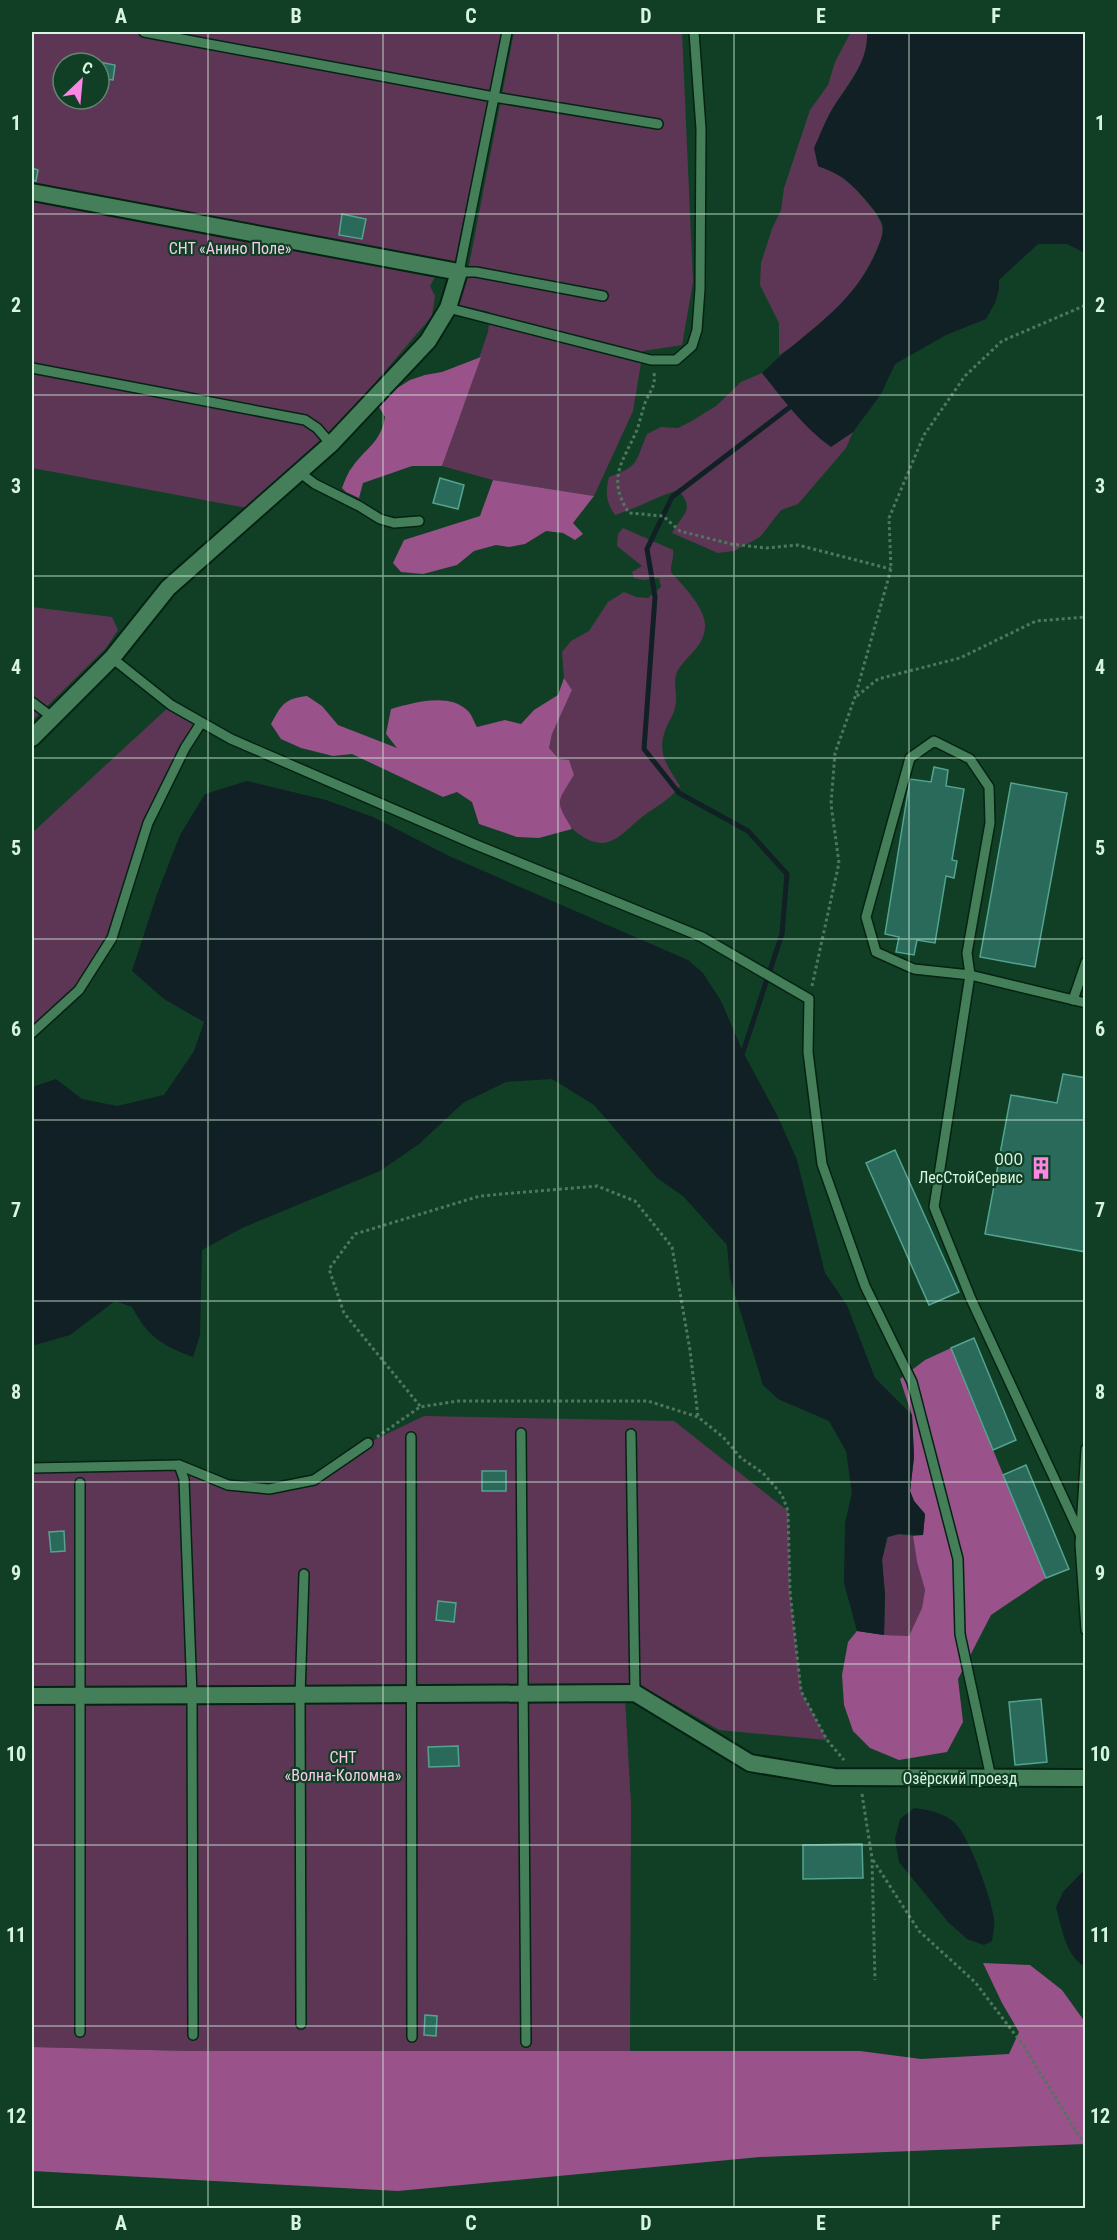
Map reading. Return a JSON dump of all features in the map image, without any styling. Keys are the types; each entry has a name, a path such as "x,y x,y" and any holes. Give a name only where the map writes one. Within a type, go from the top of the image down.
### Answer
{"street":[{"path":"32,192 459,272 448,308 428,342 331,444 168,588 112,658 32,738"},
{"path":"32,1696 634,1693"},
{"name":"Озёрский проезд","path":"634,1693 750,1763 834,1777 1086,1779"}],"lane":[{"path":"144,32 494,97 658,124"},
{"path":"507,32 459,272 476,272 603,296"},
{"path":"448,308 651,360 676,360 692,346 697,330 700,289 701,129 694,32"},
{"path":"32,368 305,420 317,428 331,444"},
{"path":"299,472 315,484 380,519 394,523 419,521"},
{"path":"112,658 171,705 231,739 474,844 702,937 809,999 808,1052 822,1164 865,1286 912,1382 958,1560 960,1634 991,1778"},
{"path":"32,702 52,717"},
{"path":"32,1033 79,990 112,938 148,824 185,748 201,723"},
{"path":"1081,1536 971,1299 934,1207 970,975 967,953 990,823 989,787 970,759 934,741 910,758 866,917 876,952 914,969 970,975 1086,1003"},
{"path":"1073,1000 1086,962"},
{"path":"521,1433 526,2042"},
{"path":"631,1434 634,1693"},
{"path":"411,1437 412,2037"},
{"path":"32,1468 179,1465 228,1485 269,1489 314,1480 368,1443"},
{"path":"1086,1449 1081,1536 1086,1630"},
{"path":"179,1465 184,1479 192,1695 193,2036"},
{"path":"80,1483 80,2032"},
{"path":"301,2024 300,1695 304,1574"}],"path":[{"path":"809,999 839,863 831,804 835,753 855,697 891,569 889,518 924,435 965,376 1002,341 1086,305"},
{"path":"651,360 656,384 646,402 618,470 620,499 629,513 663,516 680,531 731,544 766,548 798,544 891,569"},
{"path":"855,697 879,679 960,658 1036,621 1086,617"},
{"path":"420,1407 344,1313 328,1269 355,1234 480,1196 597,1186 635,1201 672,1247 690,1350 698,1417"},
{"path":"368,1443 420,1407 458,1401 648,1401 698,1417 723,1437 741,1458 763,1473 782,1495 788,1511 790,1592 801,1691 827,1740 859,1777 872,1858 875,1980"},
{"path":"872,1858 919,1931 975,1982 1023,2045 1086,2147"}],"green space":[{"name":"СНТ «Анино Поле»","path":"32,32 502,32 455,261 443,262 430,286 435,296 432,316 333,432 247,508 32,468"},
{"path":"514,32 682,32 693,282 682,345 643,351 633,411 594,496 493,480 442,466 488,332 490,312 458,305 466,281"},
{"path":"851,32 867,32 867,44 860,66 826,121 818,166 843,178 864,199 881,223 882,236 869,266 836,310 809,334 779,355 779,323 760,285 761,263 781,210 784,188 810,110 828,85 835,62"},
{"path":"762,373 803,421 831,446 853,432 846,448 798,504 781,510 760,537 734,551 718,553 672,533 687,507 678,490 615,515 607,497 609,477 626,470 635,462 647,434 661,427 678,428 690,422 716,406 741,382"},
{"path":"623,528 673,550 671,572 696,602 705,625 700,643 677,672 676,702 663,737 664,758 680,786 620,836 600,843 576,832 564,818 559,800 574,775 549,748 552,734 572,690 564,678 562,652 571,641 589,631 608,602 624,592 636,597 648,598 661,587 659,578 643,580 634,578 632,572 642,566 617,546 618,534"},
{"path":"32,607 112,617 118,630 106,648 32,721"},
{"path":"171,705 201,723 148,823 112,938 79,990 32,1033 32,833"},
{"name":"СНТ «Волна-Коломна»","path":"424,1416 674,1421 788,1511 790,1592 801,1691 827,1740 719,1730 633,1681 625,1698 631,1805 630,2051 187,2051 32,2047 32,1468 179,1465 228,1485 269,1489 314,1480 368,1443"},
{"path":"899,1534 913,1536 925,1590 922,1608 909,1636 884,1635 885,1595 882,1560 888,1537"}],"shaded area":[{"path":"867,32 1085,32 1085,253 1067,244 1038,244 999,280 995,303 986,319 946,335 895,364 881,394 853,432 831,447 802,422 762,373 826,318 855,288 867,270 881,240 883,226 875,212 859,192 843,178 818,166 814,148 830,113 860,65 867,44"},
{"path":"481,357 442,466 412,466 363,483 359,498 342,488 351,468 380,433 385,417 379,407 383,397 410,380 442,372"},
{"path":"493,480 594,496 573,523 583,534 575,540 563,533 546,531 525,544 509,547 496,545 474,551 457,565 423,574 401,572 393,563 404,540 480,516"},
{"path":"564,678 572,690 552,734 549,748 559,759 569,760 574,775 560,802 560,807 572,829 539,838 517,837 479,824 472,802 457,792 443,797 352,754 333,756 301,748 281,739 271,724 284,704 307,696 322,706 338,725 397,748 386,734 391,709 441,700 460,705 468,711 477,727 505,720 521,724 534,710 558,695"},
{"path":"247,781 326,800 373,817 449,856 688,960 703,973 721,1001 743,1052 779,1119 797,1160 825,1273 847,1305 875,1378 912,1415 914,1457 910,1491 914,1501 925,1514 923,1535 899,1534 887,1537 882,1560 885,1595 884,1635 857,1631 844,1583 845,1523 852,1493 846,1451 829,1421 778,1399 763,1385 730,1278 727,1245 683,1196 657,1178 594,1105 552,1079 506,1082 463,1103 419,1144 380,1171 242,1228 202,1250 200,1335 193,1357 156,1339 132,1307 115,1301 70,1335 32,1346 32,1087 56,1079 82,1099 117,1106 164,1095 194,1051 204,1022 164,999 132,971 157,894 180,835 205,794"},
{"path":"951,1348 1046,1578 991,1615 958,1679 963,1722 947,1752 899,1760 870,1748 853,1731 844,1705 842,1675 848,1642 857,1631 909,1636 922,1608 925,1590 913,1536 923,1535 925,1514 914,1501 910,1491 914,1457 912,1415 900,1379 925,1360"},
{"path":"914,1808 944,1815 953,1821 966,1839 984,1882 992,1909 994,1924 992,1941 984,1945 967,1939 948,1922 899,1862 895,1839 900,1819"},
{"path":"1085,1869 1085,1967 1078,1962 1069,1948 1056,1907 1063,1892"},
{"path":"983,1963 1030,1965 1062,1990 1085,2022 1085,2144 760,2157 398,2191 32,2171 32,2047 187,2051 860,2051 921,2059 1009,2054 1019,2032"}],"building":[{"path":"111,64 115,65 113,80 111,80"},
{"path":"32,168 38,170 36,181 32,180"},
{"path":"342,214 366,219 362,239 339,235"},
{"path":"440,478 464,485 458,509 433,503"},
{"path":"934,767 948,770 946,786 964,789 952,860 957,861 954,878 946,876 935,943 917,940 914,955 896,952 899,937 885,934 910,779 931,782"},
{"path":"1011,783 1067,793 1035,967 980,957"},
{"name":"ООО ЛесСтойСервис","path":"1063,1074 1086,1078 1086,1252 985,1234 1011,1095 1057,1103"},
{"path":"895,1150 959,1292 929,1305 866,1163"},
{"path":"974,1338 1016,1440 993,1450 951,1348"},
{"path":"1026,1465 1069,1569 1046,1578 1003,1475"},
{"path":"482,1471 506,1471 506,1491 482,1491"},
{"path":"64,1531 65,1551 51,1552 49,1532"},
{"path":"438,1601 456,1603 454,1622 436,1620"},
{"path":"1041,1699 1047,1762 1015,1765 1009,1702"},
{"path":"458,1746 459,1766 429,1767 428,1747"},
{"path":"862,1844 863,1878 803,1879 803,1845"},
{"path":"425,2015 437,2016 436,2036 424,2035"}],"waterway":[{"path":"743,1052 782,934 787,874 748,831 679,793 644,749 655,597 647,549 672,497 790,407"}],"place":[{"name":"ООО ЛесСтойСервис","path":"1041,1168"}]}
